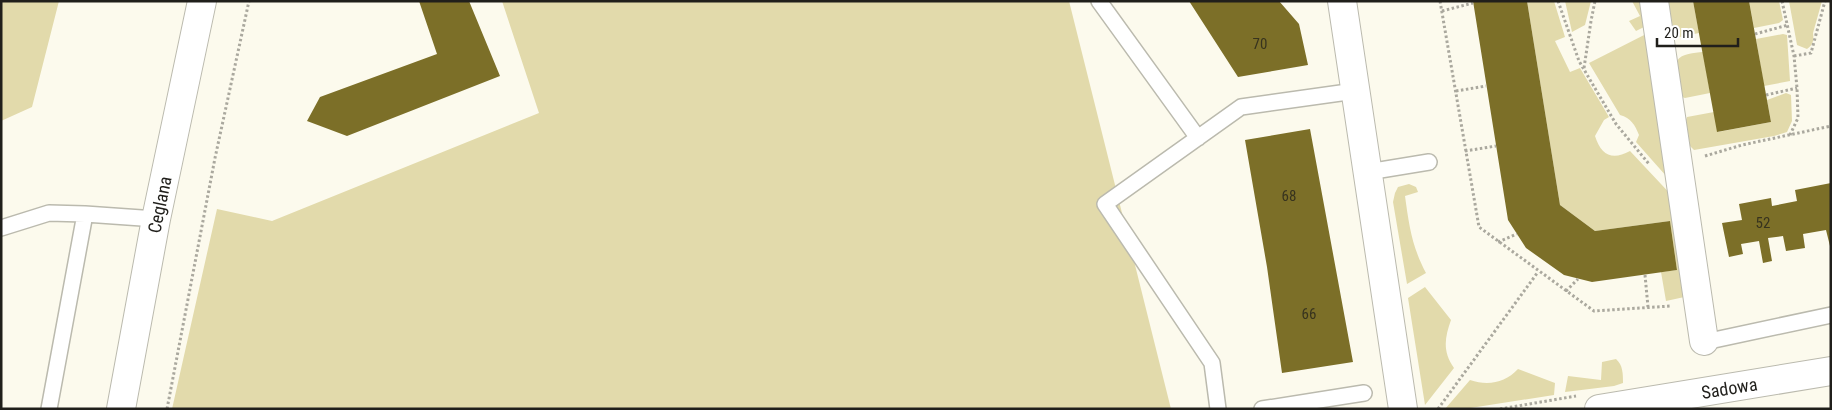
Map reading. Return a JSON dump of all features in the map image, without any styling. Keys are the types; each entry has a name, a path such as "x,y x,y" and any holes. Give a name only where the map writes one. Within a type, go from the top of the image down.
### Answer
{"street":[{"name":"Ceglana","path":"121,409 156,219 202,1"},
{"path":"1342,1 1403,409"},
{"path":"1654,1 1666,166 1709,340"},
{"name":"Sadowa","path":"1599,409 1831,371"}],"lane":[{"path":"1099,1 1198,138"},
{"path":"1218,409 1212,363 1105,204 1241,107 1355,91"},
{"path":"1368,172 1429,162"},
{"path":"1,228 49,213 156,219"},
{"path":"48,409 85,214"},
{"path":"1709,340 1831,315"},
{"path":"1262,409 1364,393"}],"path":[{"path":"166,409 215,158 249,1"},
{"path":"1440,1 1478,227 1594,311 1699,304"},
{"path":"1558,1 1579,61 1616,124 1666,166 1742,145 1831,126"},
{"path":"1584,69 1596,1"},
{"path":"1782,1 1794,56 1797,88 1798,118 1790,136"},
{"path":"1794,56 1811,53 1825,1"},
{"path":"1442,11 1473,3"},
{"path":"1755,34 1788,25"},
{"path":"1456,91 1486,86"},
{"path":"1766,95 1797,88"},
{"path":"1465,151 1496,146"},
{"path":"1498,242 1517,234"},
{"path":"1438,409 1538,272"},
{"path":"1645,275 1648,307"},
{"path":"1566,291 1578,279"}],"shaded area":[{"path":"1,1 59,1 32,107 1,121"},
{"path":"502,1 1069,1 1171,409 172,409 217,209 272,221 539,113"},
{"path":"1527,1 1554,1 1565,37 1555,41 1570,72 1580,68 1609,117 1604,120 1595,136 1600,148 1613,156 1630,151 1676,200 1689,296 1666,301 1661,272 1677,270 1670,221 1595,231 1560,205"},
{"path":"1565,1 1591,1 1585,25 1572,32"},
{"path":"1632,1 1645,1 1648,25 1636,31 1629,21 1640,16"},
{"path":"1668,1 1693,1 1699,33 1675,38"},
{"path":"1749,1 1779,1 1783,20 1779,23 1754,28"},
{"path":"1789,1 1822,1 1813,33 1813,42 1807,49 1797,45"},
{"path":"1652,31 1675,186 1636,142 1639,135 1634,125 1630,120 1620,115 1589,63"},
{"path":"1783,34 1787,35 1790,81 1764,86 1756,39"},
{"path":"1703,52 1710,93 1682,97 1677,61 1685,55"},
{"path":"1786,93 1791,95 1792,121 1787,132 1694,150 1690,146 1687,117 1714,112 1718,132 1771,122 1767,100"},
{"path":"1409,184 1416,187 1418,192 1405,196 1414,245 1426,273 1407,284 1393,202 1398,187"},
{"path":"1425,287 1451,320 1447,332 1446,350 1454,368 1425,405 1408,298"},
{"path":"1616,359 1623,373 1623,383 1614,386 1565,392 1568,376 1601,380 1602,362"},
{"path":"1518,369 1555,383 1554,395 1464,409 1445,409 1470,380 1483,383 1496,382 1508,377"}],"building":[{"path":"419,1 469,1 500,76 347,136 307,121 320,97 437,54"},
{"path":"1189,1 1279,1 1299,24 1308,65 1238,77"},
{"path":"1473,1 1527,1 1560,205 1595,231 1670,221 1677,270 1592,282 1564,275 1526,248 1508,220"},
{"path":"1693,1 1749,1 1771,122 1717,132"},
{"path":"1310,129 1353,362 1282,373 1267,267 1245,140"},
{"path":"1831,183 1831,250 1826,230 1803,234 1805,248 1786,251 1783,236 1768,238 1772,261 1763,263 1759,241 1741,244 1743,254 1729,257 1722,223 1742,220 1739,204 1771,198 1772,206 1797,201 1795,190"}]}
